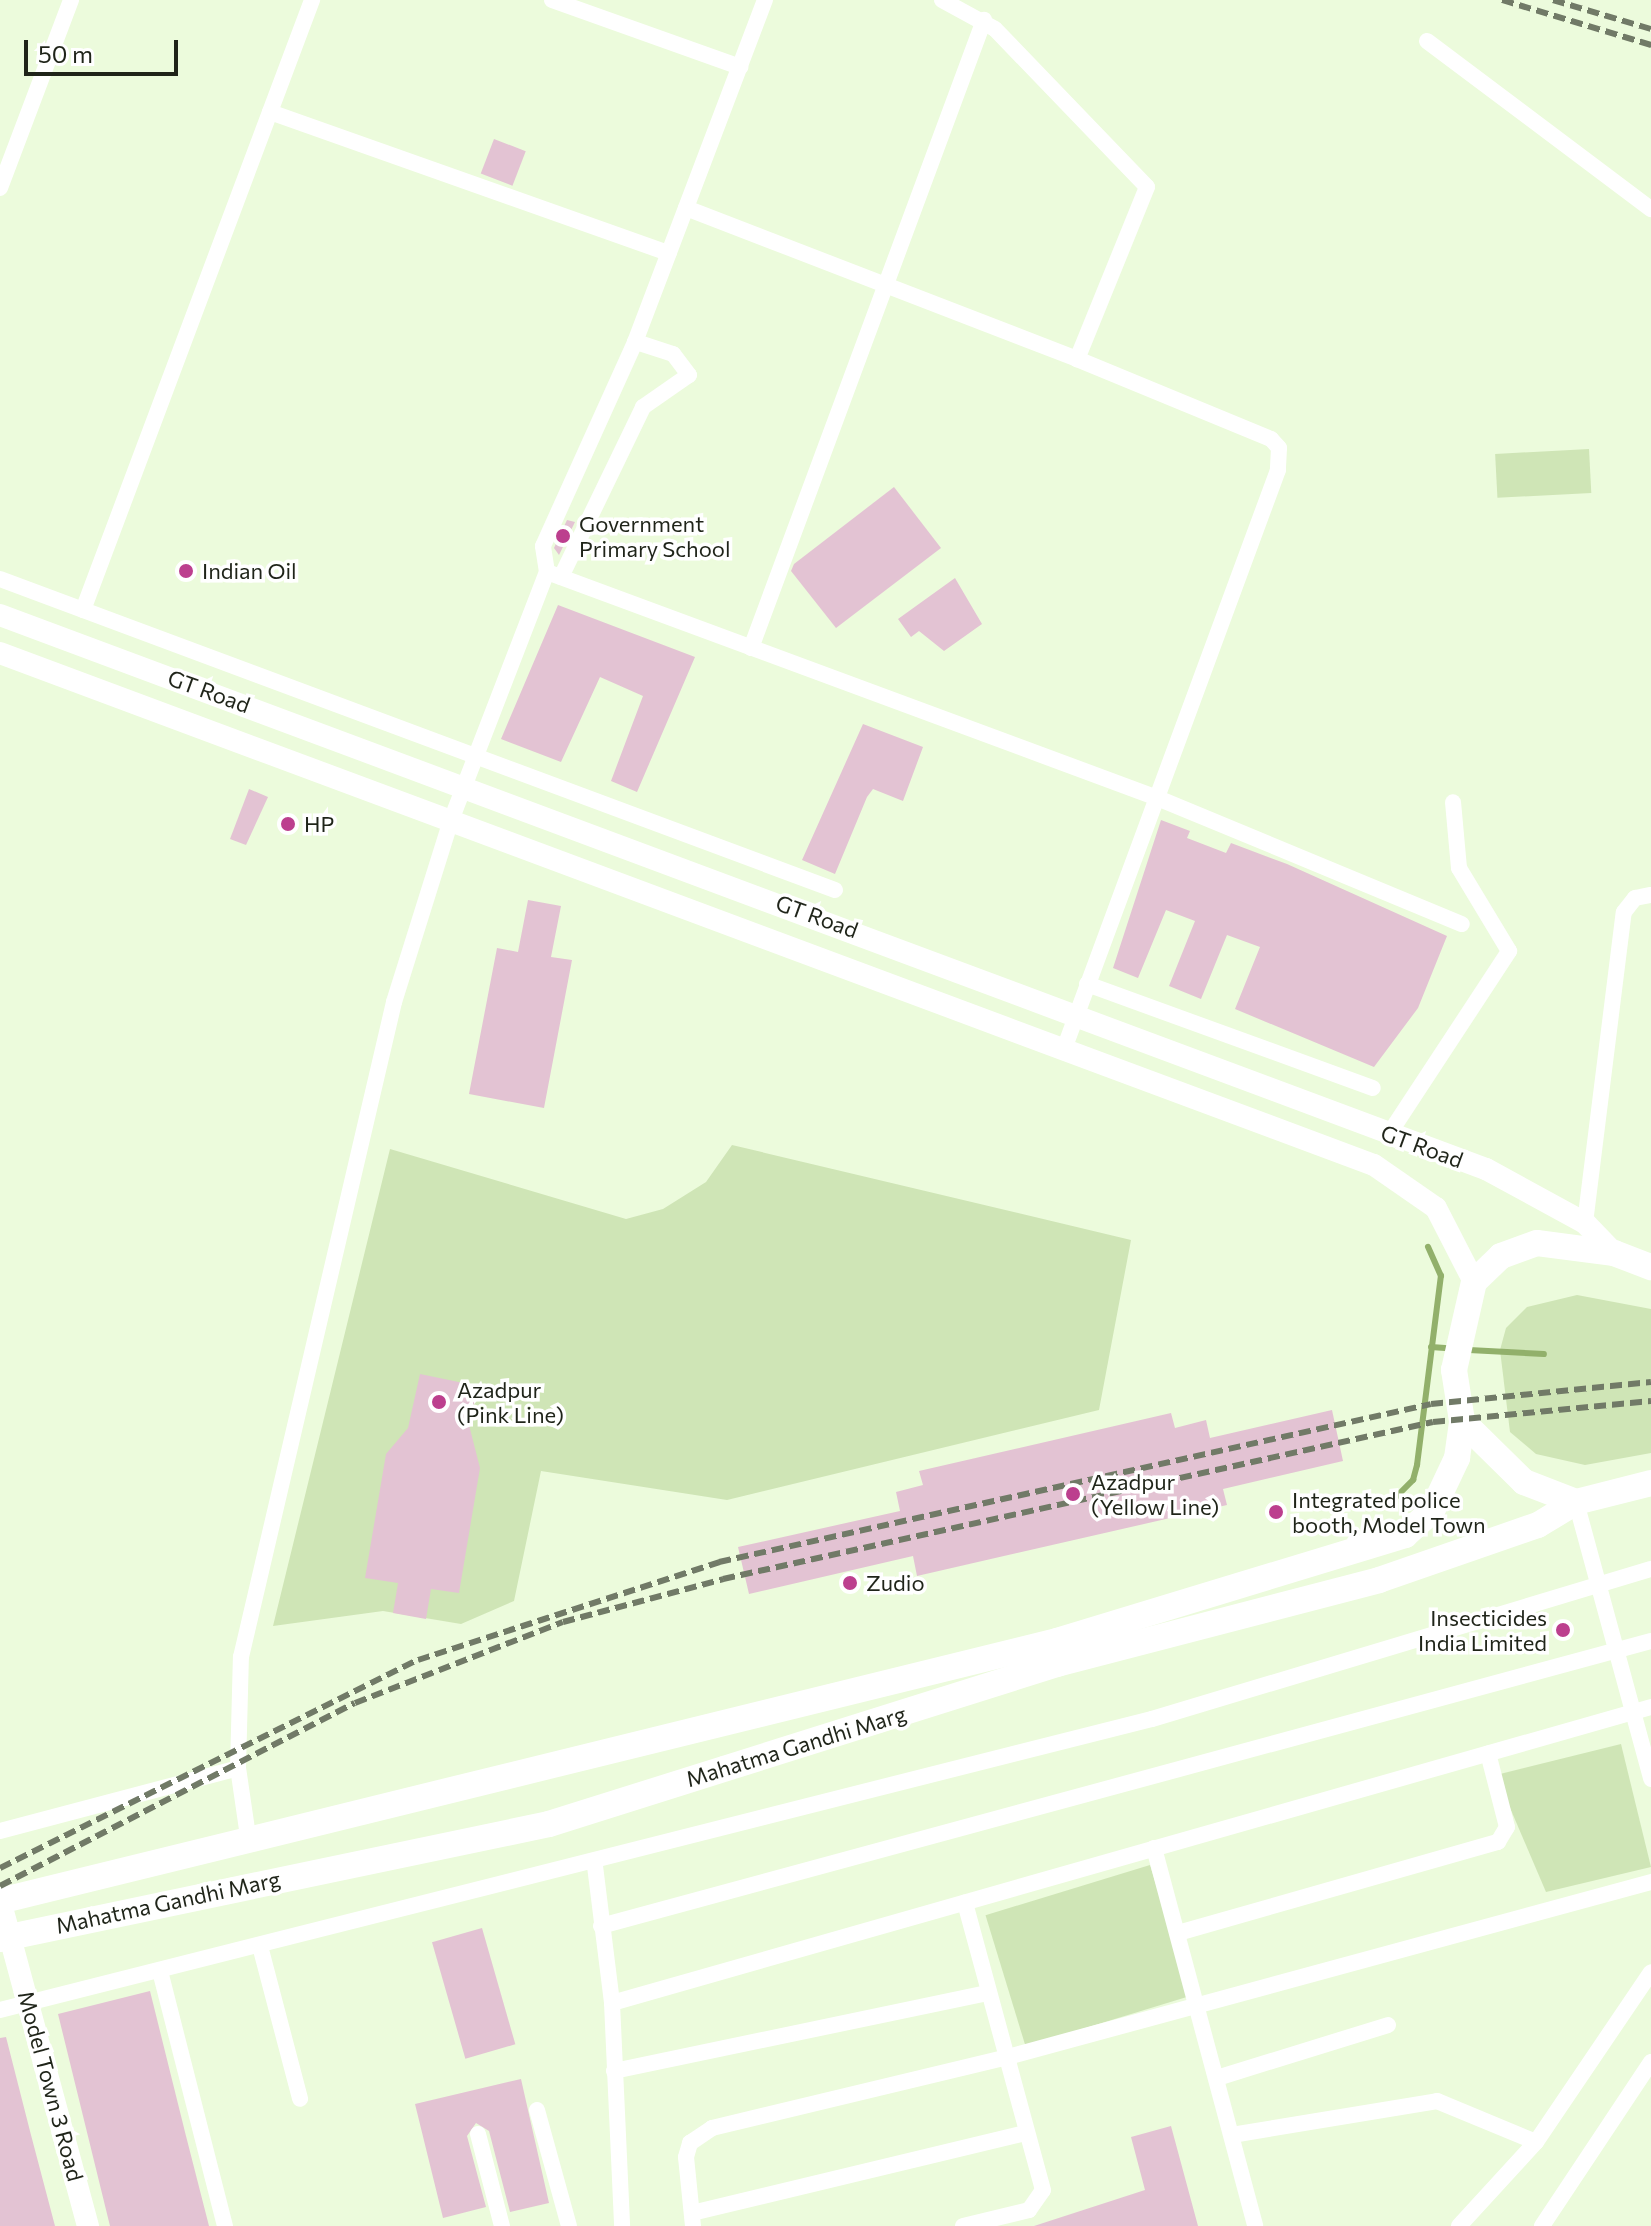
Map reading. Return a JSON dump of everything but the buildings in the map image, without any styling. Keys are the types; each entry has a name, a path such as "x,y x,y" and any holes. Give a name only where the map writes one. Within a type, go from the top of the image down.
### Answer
{"main road":[{"name":"GT Road","path":"0,615 1075,1013 1486,1169 1585,1223 1614,1253"},
{"name":"GT Road","path":"0,653 1064,1049 1405,1182 1447,1221 1474,1282"},
{"path":"1474,1282 1501,1256 1537,1243 1614,1253 1651,1267"},
{"name":"Mahatma Gandhi Marg","path":"0,1900 249,1843 1057,1641 1388,1541 1419,1525 1442,1495 1462,1421 1454,1370 1474,1282"},
{"path":"1462,1421 1524,1482 1576,1502"},
{"name":"Mahatma Gandhi Marg","path":"5,1938 549,1824 1057,1664 1379,1580 1538,1525 1576,1502 1651,1483"},
{"name":"Model Town 3 Road","path":"0,1900 5,1938 29,2003 88,2226"}],"street":[{"path":"0,188 71,0"},
{"path":"83,610 312,0"},
{"path":"552,0 740,67"},
{"path":"765,0 635,342 566,485 543,546 554,575 1155,797 1462,924"},
{"path":"942,0 984,20 1147,187 1077,359"},
{"path":"751,648 984,20"},
{"path":"1427,41 1651,209"},
{"path":"270,112 669,253"},
{"path":"686,208 1077,359 1271,439 1281,457 1064,1049"},
{"path":"249,1843 238,1768 241,1657 254,1585 310,1378 394,1002 450,823 554,575 643,407 689,375 673,354 635,342"},
{"path":"0,579 835,890"},
{"path":"1389,1134 1509,951 1459,868 1453,802"},
{"path":"1585,1223 1624,912 1635,898 1651,895"},
{"path":"1087,984 1373,1088"},
{"path":"1576,1502 1651,1779"},
{"path":"0,2010 595,1866 1152,1719 1651,1569"},
{"path":"601,1926 1651,1641"},
{"path":"612,2003 1651,1707"},
{"path":"1178,1933 1498,1842 1507,1827 1488,1753"},
{"path":"0,1831 238,1768"},
{"path":"1154,1848 1199,2004 1255,2226"},
{"path":"595,1866 612,2003 622,2226"},
{"path":"1026,2133 692,2220 686,2157 699,2133 1004,2058 1651,1882"},
{"path":"963,2226 1038,2205 1043,2190 1004,2058 965,1902"},
{"path":"260,1946 300,2099"},
{"path":"160,1971 225,2226"},
{"path":"1459,2226 1536,2142 1651,1972"},
{"path":"614,2071 988,1993"},
{"path":"1217,2078 1388,2025"},
{"path":"1542,2226 1651,2062"},
{"path":"1232,2135 1437,2101 1536,2142"},
{"path":"537,2110 569,2226"},
{"path":"478,2134 502,2226"}],"green space":[{"path":"1589,449 1591,493 1497,498 1495,454"},
{"path":"732,1145 1131,1240 1099,1410 727,1500 541,1471 514,1601 461,1624 383,1611 273,1626 390,1149 626,1219 663,1209 706,1182"},
{"path":"1577,1295 1651,1309 1651,1453 1585,1465 1536,1454 1510,1432 1500,1350 1506,1328 1527,1307"},
{"path":"1621,1744 1651,1867 1546,1892 1496,1775"},
{"path":"1150,1865 1190,1996 1026,2046 986,1915"}],"waterway":[{"path":"1390,1503 1413,1480 1417,1465 1441,1276 1428,1247"},
{"path":"1431,1347 1445,1348"},
{"path":"1469,1350 1544,1354"}],"railway":[{"path":"1502,0 1651,45"},
{"path":"1553,0 1651,29"},
{"path":"0,1868 418,1660 719,1562 1431,1404 1651,1382"},
{"path":"0,1886 355,1703 563,1622 723,1579 1433,1422 1651,1401"}],"place":[{"name":"Government Primary School","path":"563,536"},
{"name":"Indian Oil","path":"186,571"},
{"name":"HP","path":"288,824"},
{"name":"Azadpur (Pink Line)","path":"439,1402"},
{"name":"Azadpur (Yellow Line)","path":"1073,1494"},
{"name":"Integrated police booth, Model Town","path":"1276,1512"},
{"name":"Zudio","path":"850,1583"},
{"name":"Insecticides India Limited","path":"1563,1630"}]}
